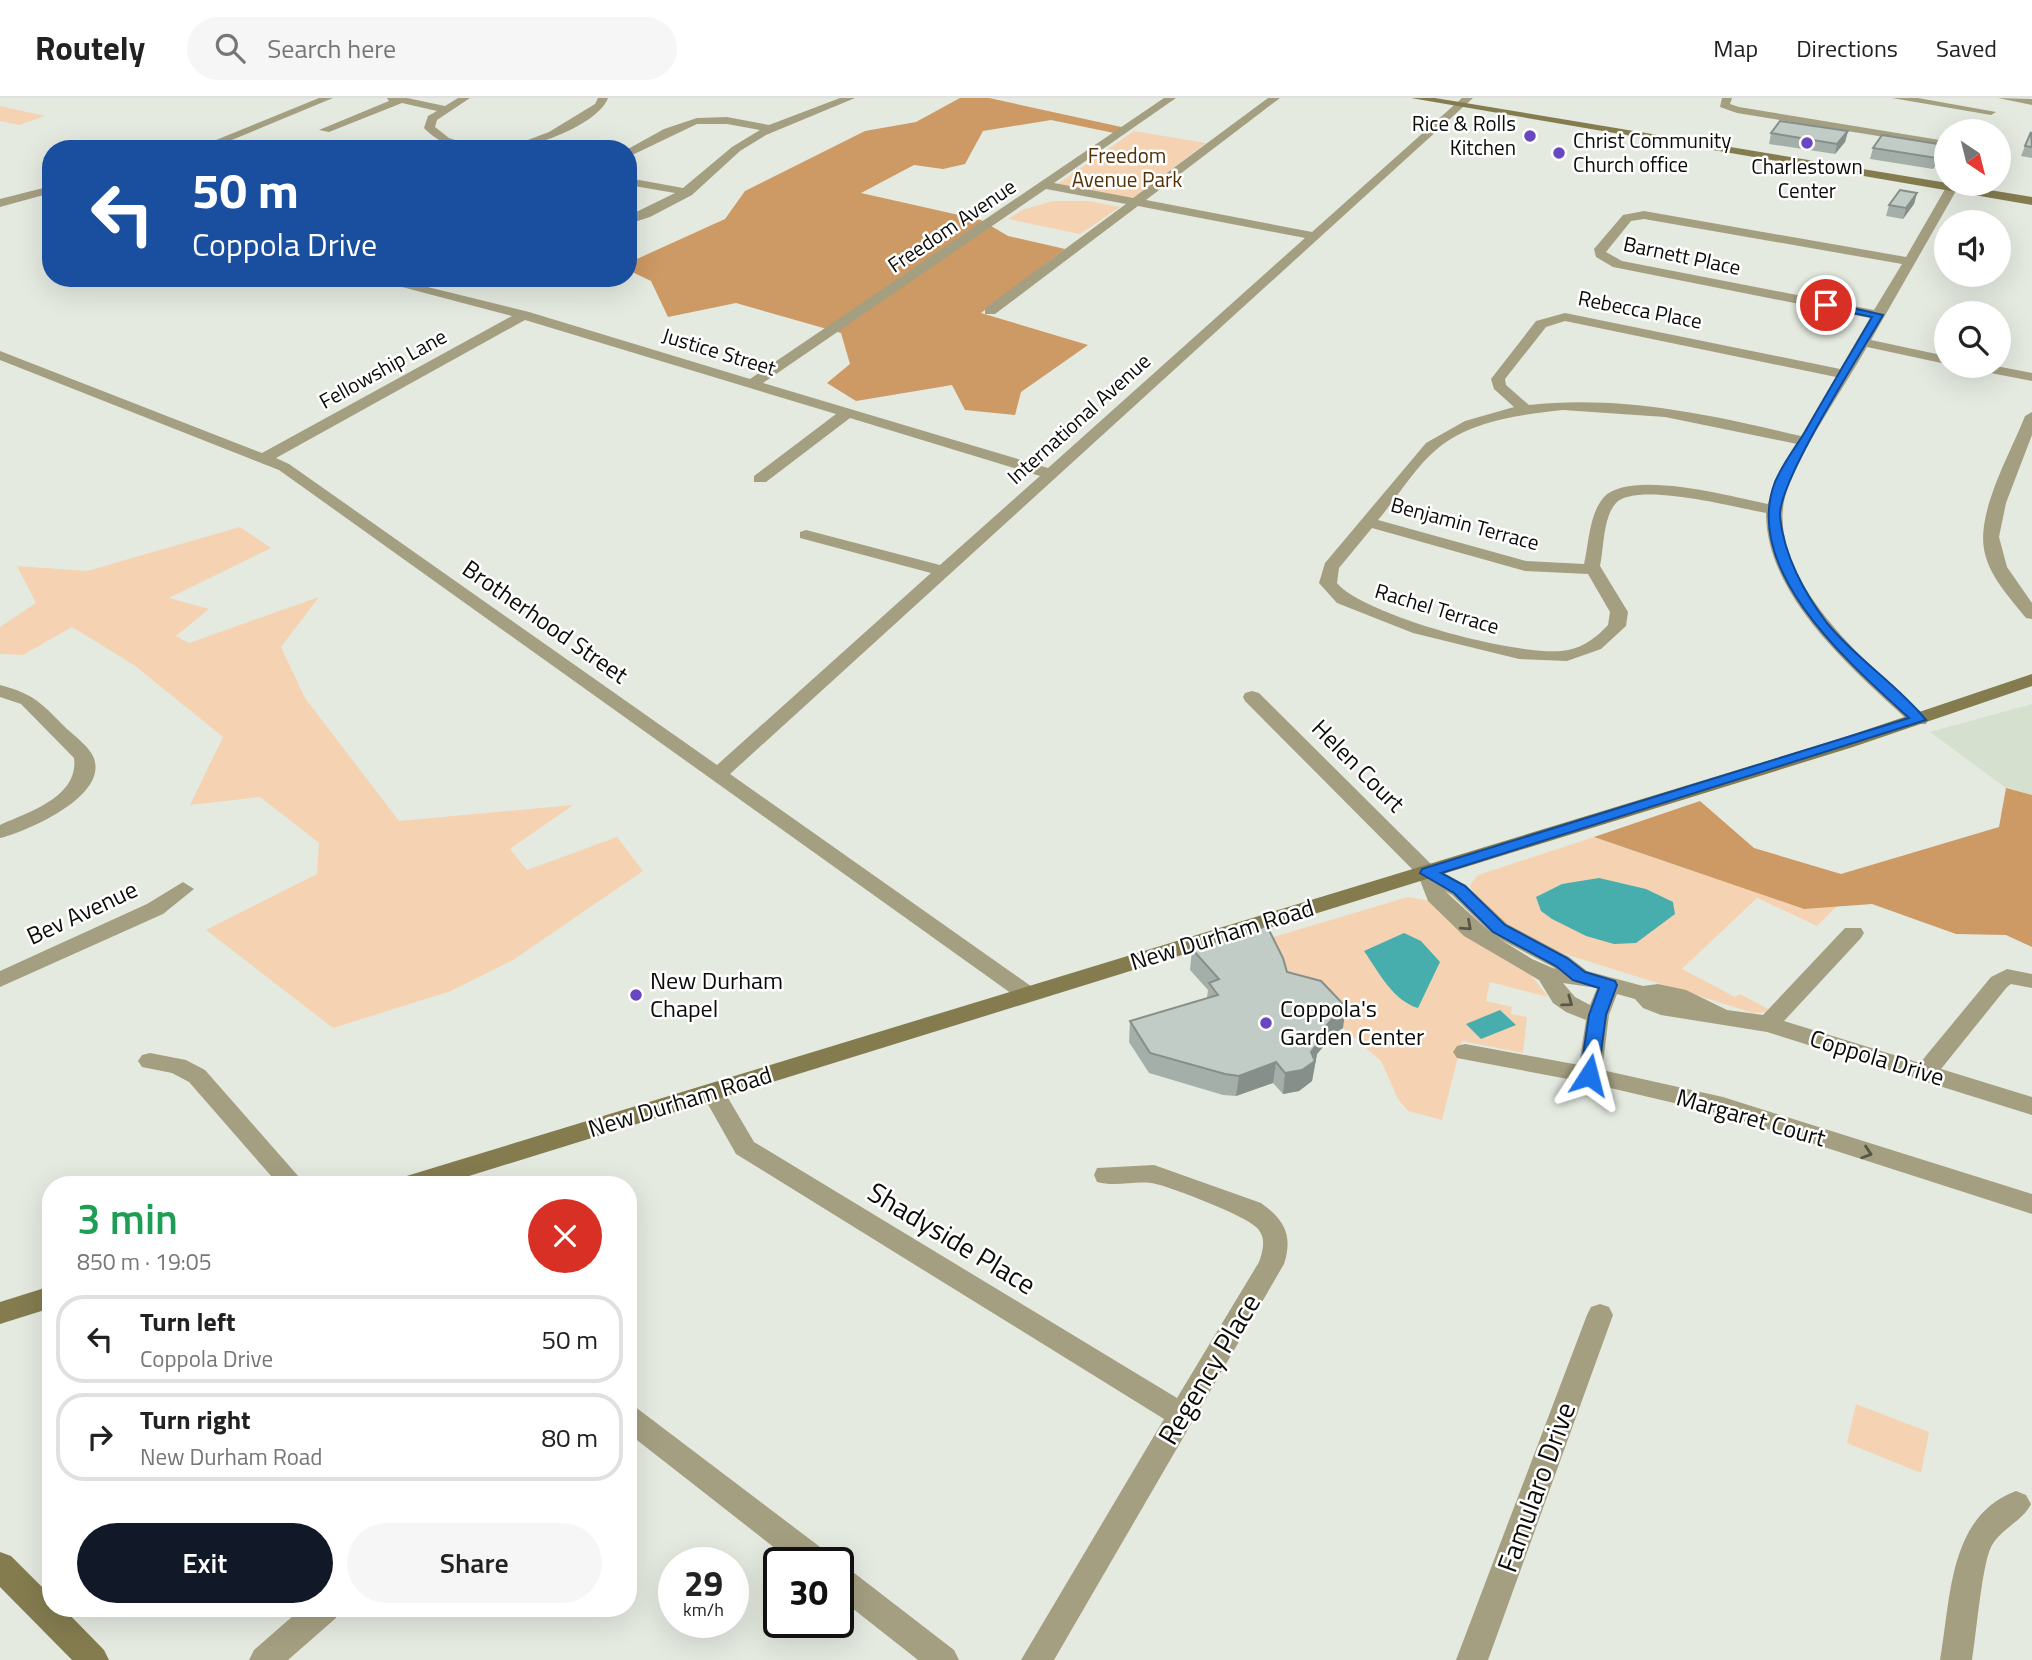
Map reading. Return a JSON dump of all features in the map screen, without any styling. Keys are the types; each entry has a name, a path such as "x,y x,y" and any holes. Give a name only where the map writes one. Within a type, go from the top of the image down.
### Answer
{"main road":[{"path":"1416,98 1464,102 1934,183"},
{"path":"2006,196 2032,201"},
{"name":"New Durham Road","path":"439,1176 1428,873 1919,720 2032,680"},
{"path":"0,1313 42,1300"},
{"path":"0,1566 42,1608"},
{"path":"50,1617 93,1660"}],"street":[{"path":"221,140 328,98"},
{"path":"445,140 431,132 429,123 445,109 465,98"},
{"path":"533,140 563,129 600,106 603,98"},
{"path":"814,98 837,103"},
{"path":"637,216 666,206 688,192 737,149 772,129 850,98"},
{"name":"Freedom Avenue","path":"753,383 1171,98"},
{"path":"990,311 1275,98"},
{"path":"1727,98 1724,105 1737,110 1934,142"},
{"path":"1897,98 1989,116 1992,98"},
{"path":"2003,98 2032,102"},
{"path":"325,130 396,99 445,109"},
{"name":"International Avenue","path":"719,774 942,570 1464,102"},
{"path":"637,149 682,123 695,119 722,118 772,129"},
{"path":"637,183 688,192"},
{"path":"1046,185 1314,236"},
{"path":"0,202 42,192"},
{"path":"31,194 42,197"},
{"path":"1919,720 1853,660 1796,586 1781,550 1775,510 1782,482 1947,196"},
{"name":"Barnett Place","path":"1878,315 1618,264 1600,254 1600,249 1627,218 1644,215 1909,261"},
{"name":"Justice Street","path":"408,287 524,315 1050,474"},
{"name":"Fellowship Lane","path":"263,459 524,315"},
{"name":"Rebecca Place","path":"1527,411 1499,386 1498,379 1541,324 1565,317 1844,374"},
{"path":"1862,342 1934,357"},
{"name":"Brotherhood Street","path":"0,355 284,467 1027,994"},
{"path":"2011,373 2032,377"},
{"name":"Rachel Terrace","path":"1593,569 1619,612 1617,626 1607,638 1579,653 1537,658 1516,655 1376,615 1340,597 1328,583 1331,567 1431,446 1445,435 1495,417 1569,405 1643,409 1725,422 1805,441"},
{"path":"760,479 846,414"},
{"path":"2032,416 2024,462 1991,522 1991,547 1998,566 2032,614"},
{"path":"1593,569 1606,508 1620,493 1649,489 1775,510"},
{"name":"Benjamin Terrace","path":"1368,522 1525,566 1593,569"},
{"path":"806,535 942,570"},
{"path":"0,691 28,700 85,757 87,765 81,784 73,793 41,814 0,832"},
{"name":"Helen Court","path":"1252,696 1428,873"},
{"name":"Coppola Drive","path":"1428,873 1436,896 1472,931 1524,964 1549,976 1579,976 1643,994 1651,1003 1693,1016 1720,1015 1768,1024 2032,1106"},
{"name":"Coppola Drive","path":"1428,873 1459,890 1499,929 1562,962 1579,976"},
{"name":"Bev Avenue","path":"0,980 155,909 183,889"},
{"path":"1768,1024 1853,933"},
{"path":"1549,976 1551,986 1569,1005 1598,1015"},
{"path":"1926,1073 1999,982 2007,976 2032,981"},
{"path":"1589,1075 1598,1015 1609,985"},
{"name":"Margaret Court","path":"1465,1052 1589,1075 1723,1106 2032,1204"},
{"path":"150,1061 178,1066 197,1076 287,1176"},
{"name":"Shadyside Place","path":"713,1091 745,1148 1182,1415"},
{"name":"Regency Place","path":"1037,1660 1271,1264 1276,1246 1273,1231 1266,1220 1252,1210 1154,1174 1106,1175"},
{"name":"Famularo Drive","path":"1472,1660 1600,1315"},
{"path":"637,1424 796,1547"},
{"path":"1956,1660 1975,1545 1993,1519 2016,1504"},
{"path":"854,1591 943,1660"},
{"path":"265,1660 315,1617"}],"shaded area":[{"path":"960,98 989,98 1126,128 1119,134 1051,120 983,131 965,164 943,169 914,165 861,193 981,220 1008,236 1065,249 981,313 1088,345 1021,392 1015,415 965,410 952,385 856,401 827,383 850,364 841,333 736,303 668,317 651,281 637,274 637,259 725,219 745,191 865,131 916,122"},
{"path":"2032,704 2032,795 2006,788 1930,732"},
{"path":"2006,788 2032,795 2032,947 2006,935 1956,934 1872,904 1804,909 1594,837 1700,801 1754,848 1841,874 1999,827"}],"green space":[{"path":"0,106 45,116 19,125 0,121"},
{"name":"Freedom Avenue Park","path":"1134,131 1206,143 1132,199 1056,185"},
{"path":"1053,201 1089,201 1120,207 1080,234 1008,219 1022,210"},
{"path":"240,527 271,548 169,598 209,609 176,636 189,643 319,597 281,647 305,698 399,821 573,805 510,849 527,870 617,837 643,871 513,960 451,991 333,1028 206,930 317,874 319,843 260,797 190,805 223,737 134,665 72,627 23,655 0,654 0,627 36,603 17,566 87,571"},
{"path":"1594,837 1804,909 1837,906 1817,926 1757,898 1682,969 1735,997 1740,994 1768,1009 1766,1012 1753,1013 1549,949 1498,919 1472,890 1470,885 1478,875"},
{"path":"1408,897 1430,901 1483,946 1528,971 1548,997 1490,982 1486,1001 1512,1007 1511,1014 1527,1017 1523,1053 1462,1041 1442,1120 1408,1111 1398,1099 1381,1061 1343,1028 1301,999 1263,940"},
{"path":"1856,1404 1929,1432 1921,1473 1847,1443"}],"water":[{"path":"1599,878 1646,889 1673,902 1675,914 1636,943 1614,944 1586,936 1541,911 1536,897 1562,884"},
{"path":"1404,933 1421,941 1440,962 1418,1008 1394,992 1364,951"},
{"path":"1500,1010 1516,1025 1481,1039 1466,1024"}],"building":[{"path":"1780,121 1848,131 1837,144 1771,133"},
{"path":"2031,132 2032,147 2025,146"},
{"path":"1882,135 1934,143 1934,158 1873,148"},
{"path":"1900,190 1917,193 1906,208 1889,205"},
{"name":"Coppola's Garden Center","path":"1267,926 1287,972 1321,981 1346,1007 1338,1012 1316,1038 1318,1043 1311,1052 1315,1061 1302,1070 1285,1073 1276,1062 1239,1076 1150,1053 1130,1021 1218,995 1209,983 1219,979 1192,949"}],"place":[{"name":"Rice & Rolls Kitchen","path":"1530,136"},
{"name":"Charlestown Center","path":"1807,143"},
{"name":"Christ Community Church office","path":"1559,153"},
{"name":"New Durham Chapel","path":"636,995"},
{"name":"Coppola's Garden Center","path":"1266,1023"}],"route":[{"path":"1589,1075 1598,1015 1609,985 1579,976 1562,962 1499,929 1459,890 1428,873 1919,720 1853,660 1822,625 1796,586 1781,550 1774,515 1782,482 1878,315 1826,305"}]}
